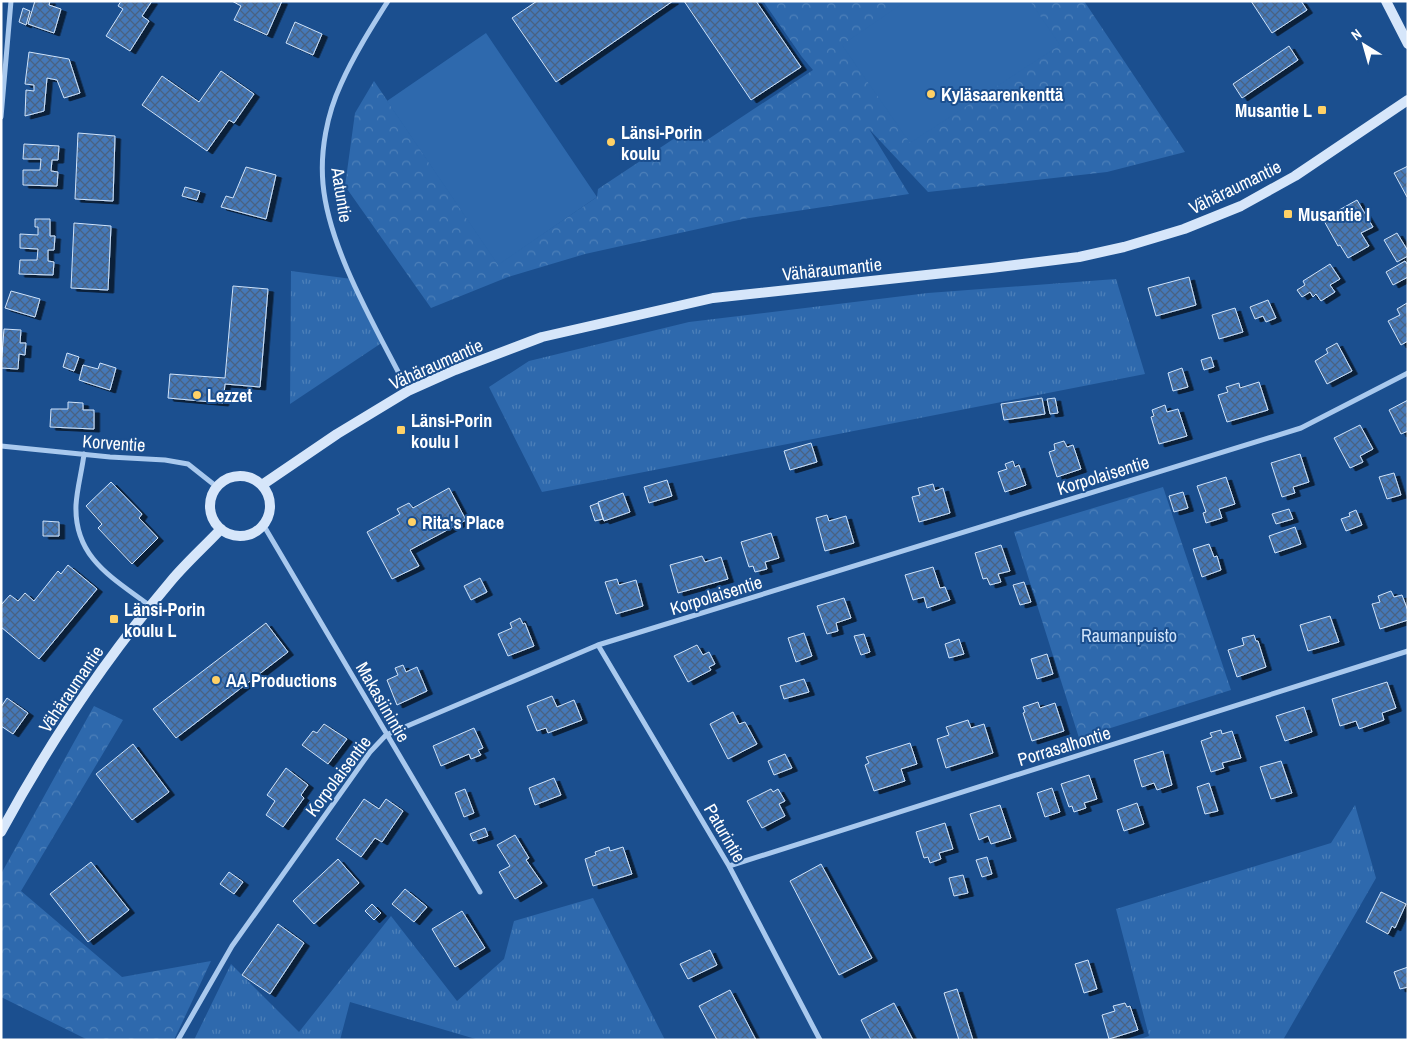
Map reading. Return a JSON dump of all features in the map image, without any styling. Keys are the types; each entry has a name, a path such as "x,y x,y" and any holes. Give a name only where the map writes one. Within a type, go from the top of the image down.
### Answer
{"main road":[{"path":"1386,1 1408,44"},
{"name":"Vähäraumantie","path":"262,485 337,434 408,391 455,370 542,337 713,298 991,268 1079,256 1132,245 1184,229 1241,206 1295,176 1408,100"},
{"path":"240,476 252,478 262,485 269,496 271,506 264,526 252,534 242,536 230,534 221,529 214,520 210,509 211,499 216,488 227,479 240,476"},
{"name":"Vähäraumantie","path":"1,832 60,733 94,681 172,580 221,529"}],"street":[{"path":"1,117 11,1"},
{"name":"Aatuntie","path":"388,1 358,50 340,85 329,118 323,155 323,184 328,216 352,279 408,391"},
{"name":"Korpolaisentie","path":"178,1040 232,946 370,752 386,735 598,645 1301,428 1408,372"},
{"name":"Korventie","path":"1,446 165,460 188,464 216,488"},
{"path":"84,454 76,503 77,522 81,540 89,554 101,568 150,607"},
{"name":"Makasiinintie","path":"264,526 480,892"},
{"name":"Paturintie","path":"598,645 729,866 820,1040"},
{"name":"Porrasalhontie","path":"729,866 1408,651"}],"green space":[{"path":"763,1 1084,1 1185,152 1107,172 928,192 869,129 909,194 743,219 585,254 508,277 431,308 345,186 355,113 374,81 498,264 597,197 598,189 693,126 704,142 813,70"},
{"name":"Kyläsaarenkenttä","path":"906,1 1030,1 1060,45 910,143 842,45"},
{"path":"486,33 597,197 498,265 387,101"},
{"path":"291,271 352,279 383,342 290,404"},
{"path":"1116,279 1145,374 542,492 489,387 529,361 689,322 928,293"},
{"name":"Raumanpuisto","path":"1163,487 1231,690 1079,738 1014,532"},
{"path":"94,706 123,720 21,891 122,977 211,961 174,1040 88,1040 1,997 1,874"},
{"path":"1355,805 1376,878 1283,1040 1137,1040 1149,1036 1116,909 1331,843"},
{"path":"593,898 665,1040 479,1040 350,1002 340,1040 194,1040 231,964 299,1032 391,916 457,1001 504,959 514,921"}],"building":[{"path":"35,1 50,1 49,5 61,9 54,33 28,24"},
{"path":"121,1 152,1 142,16 149,21 130,51 106,36 123,9 118,6"},
{"path":"232,1 282,1 267,35 234,20 241,6"},
{"path":"537,1 673,1 556,82 512,18"},
{"path":"684,1 756,1 801,67 751,100"},
{"path":"1251,1 1301,1 1307,10 1272,33"},
{"path":"23,8 30,11 26,25 19,22"},
{"path":"295,22 322,34 313,55 286,43"},
{"path":"1289,46 1298,60 1242,98 1233,84"},
{"path":"29,52 69,59 80,93 64,98 57,80 47,78 44,111 25,116 26,90 34,91 34,85 25,84"},
{"path":"221,71 254,94 234,123 229,120 207,151 142,105 162,76 199,102"},
{"path":"78,133 115,136 113,201 75,199"},
{"path":"24,144 59,146 58,160 52,160 51,171 58,172 57,186 23,185 23,170 40,170 41,159 23,159"},
{"path":"1408,166 1408,196 1407,197 1394,173"},
{"path":"246,167 276,175 266,219 221,207 226,196 233,198"},
{"path":"185,187 200,191 197,200 182,196"},
{"path":"1357,200 1373,227 1361,233 1369,246 1348,258 1340,245 1338,246 1323,219"},
{"path":"35,219 50,219 50,236 55,236 54,250 48,250 48,261 54,262 53,275 19,274 20,260 37,260 38,249 20,248 20,234 38,235"},
{"path":"74,223 111,226 108,290 71,288"},
{"path":"1397,233 1408,251 1408,256 1397,262 1384,240"},
{"path":"1405,261 1408,265 1408,277 1393,285 1386,272"},
{"path":"1330,264 1340,279 1330,285 1335,292 1321,301 1316,294 1313,297 1310,292 1302,297 1297,290 1305,285 1303,281"},
{"path":"1189,277 1196,305 1156,316 1148,288"},
{"path":"233,286 268,289 260,387 225,384 223,403 168,398 170,374 225,378"},
{"path":"11,291 40,299 35,317 5,308"},
{"path":"1268,300 1276,318 1266,322 1263,316 1255,319 1250,307"},
{"path":"1407,303 1408,341 1401,345 1388,321 1400,315 1397,309"},
{"path":"1235,308 1243,332 1219,339 1212,315"},
{"path":"4,329 21,330 20,343 26,343 25,355 19,354 18,369 1,368"},
{"path":"1337,343 1352,371 1327,384 1315,361 1328,353 1326,349"},
{"path":"67,353 79,357 74,371 63,367"},
{"path":"1211,357 1214,367 1204,370 1201,360"},
{"path":"100,363 116,368 110,390 79,380 83,365 98,369"},
{"path":"1182,368 1188,387 1173,391 1168,373"},
{"path":"1259,382 1268,410 1227,422 1218,395 1228,392 1226,387 1239,383 1240,388"},
{"path":"1042,398 1045,414 1004,420 1001,404"},
{"path":"1055,398 1058,413 1050,414 1047,399"},
{"path":"1408,400 1408,431 1401,434 1389,410"},
{"path":"68,402 83,403 83,410 94,410 94,429 50,427 51,409 68,409"},
{"path":"1165,405 1167,412 1178,409 1187,436 1159,444 1151,417 1154,416 1152,410"},
{"path":"1360,425 1373,449 1360,456 1363,462 1350,468 1334,438"},
{"path":"1064,441 1067,447 1073,445 1081,469 1057,477 1049,452 1055,450 1054,444"},
{"path":"811,443 817,462 790,470 784,451"},
{"path":"1300,454 1309,482 1293,487 1295,493 1282,497 1271,463"},
{"path":"1013,461 1015,467 1019,465 1026,485 1005,492 998,472 1007,469 1005,464"},
{"path":"1394,473 1401,495 1387,499 1379,477"},
{"path":"1226,477 1235,504 1219,509 1222,518 1206,523 1203,513 1206,512 1197,486"},
{"path":"667,480 672,496 649,503 644,487"},
{"path":"111,482 142,514 139,518 158,538 132,564 98,528 102,524 86,506"},
{"path":"933,484 935,491 943,488 950,513 919,522 912,497 920,495 918,488"},
{"path":"449,488 466,520 410,550 419,566 392,579 367,532 400,514 397,509 409,503 413,508"},
{"path":"1183,492 1188,508 1174,512 1169,496"},
{"path":"623,493 630,512 604,521 598,502"},
{"path":"598,503 603,519 595,521 590,506"},
{"path":"1289,509 1293,519 1276,524 1272,514"},
{"path":"1356,510 1362,525 1346,531 1341,519 1350,516 1349,513"},
{"path":"827,515 829,521 846,516 854,543 825,551 816,518"},
{"path":"43,521 59,522 59,536 43,536"},
{"path":"1295,527 1301,544 1275,553 1269,536"},
{"path":"771,533 779,558 765,562 767,569 755,572 753,566 749,567 741,542"},
{"path":"1209,544 1214,557 1217,556 1221,570 1202,577 1193,549"},
{"path":"1001,545 1010,571 998,574 1001,582 990,585 987,578 983,579 975,553"},
{"path":"702,556 705,562 721,557 728,579 678,593 670,565"},
{"path":"68,565 97,589 39,659 1,627 1,605 10,595 18,601 25,593 34,601 58,571 61,574"},
{"path":"933,567 940,588 945,587 950,600 927,608 924,597 913,600 905,575"},
{"path":"480,578 487,592 471,600 464,586"},
{"path":"617,579 619,585 636,580 643,606 616,614 605,582"},
{"path":"1024,582 1031,602 1020,605 1013,585"},
{"path":"1391,591 1394,597 1402,595 1408,611 1408,620 1380,629 1372,604 1380,602 1378,596"},
{"path":"844,598 851,618 836,623 838,631 827,634 817,606"},
{"path":"1330,616 1339,642 1308,651 1300,625"},
{"path":"520,618 523,624 525,623 534,646 508,656 498,634 512,628 510,623"},
{"path":"266,623 288,652 176,738 153,709"},
{"path":"804,633 812,656 796,662 788,638"},
{"path":"864,634 870,652 861,655 854,636"},
{"path":"1254,635 1256,641 1258,641 1266,667 1237,677 1228,650 1244,645 1242,638"},
{"path":"959,639 964,654 949,658 945,644"},
{"path":"697,645 703,655 709,652 715,664 709,667 711,670 688,682 674,656"},
{"path":"1047,654 1053,674 1037,679 1031,659"},
{"path":"403,665 406,672 417,667 427,691 397,705 387,680 398,675 395,668"},
{"path":"804,679 809,692 784,699 780,686"},
{"path":"1387,682 1396,708 1382,713 1384,720 1359,729 1356,721 1340,726 1332,699"},
{"path":"552,696 557,707 574,700 582,720 548,733 546,728 537,731 527,706"},
{"path":"7,698 28,713 13,734 1,726 1,707"},
{"path":"1038,702 1040,708 1055,703 1064,731 1032,741 1023,713 1025,712 1023,707"},
{"path":"1304,707 1312,732 1285,741 1276,716"},
{"path":"733,712 739,724 745,722 757,744 728,759 710,724"},
{"path":"968,720 971,728 984,724 993,753 946,768 937,739 949,735 946,727"},
{"path":"324,724 347,739 328,764 302,745 313,731 317,733"},
{"path":"474,728 483,748 478,750 481,755 471,759 469,754 441,766 433,746"},
{"path":"1221,730 1222,734 1232,731 1241,758 1222,763 1224,768 1211,772 1201,741 1212,737 1210,733"},
{"path":"910,743 917,764 901,769 905,781 874,791 865,765 869,763 866,757"},
{"path":"133,744 169,792 132,820 96,774"},
{"path":"1163,751 1172,785 1157,790 1154,783 1142,787 1134,760"},
{"path":"785,754 792,768 774,775 768,761"},
{"path":"1281,761 1292,793 1271,799 1260,767"},
{"path":"286,768 308,785 301,795 304,798 283,827 266,815 275,801 267,795"},
{"path":"1089,775 1097,799 1084,803 1086,808 1074,812 1072,806 1069,807 1061,784"},
{"path":"554,778 561,795 535,805 529,788"},
{"path":"1209,783 1218,811 1205,814 1197,787"},
{"path":"1052,788 1060,812 1045,817 1037,793"},
{"path":"465,789 474,813 464,817 455,793"},
{"path":"771,789 773,792 778,789 785,801 779,804 785,816 762,828 747,801"},
{"path":"364,799 379,809 386,799 403,811 382,842 375,838 361,857 336,839"},
{"path":"1137,803 1144,824 1124,831 1117,810"},
{"path":"1000,805 1011,838 991,844 988,836 979,840 970,814"},
{"path":"945,823 953,849 939,853 941,859 930,863 928,857 924,858 916,832"},
{"path":"485,828 488,836 473,841 470,834"},
{"path":"515,835 529,858 526,860 542,883 515,899 499,872 510,866 497,845"},
{"path":"609,847 610,851 623,847 632,874 593,886 585,859 596,855 595,852"},
{"path":"987,857 992,874 982,877 976,860"},
{"path":"338,859 359,883 314,924 293,901"},
{"path":"91,862 129,910 88,942 50,894"},
{"path":"821,864 872,958 839,975 790,881"},
{"path":"229,872 243,882 234,894 220,884"},
{"path":"963,875 968,893 954,896 949,878"},
{"path":"405,889 427,907 414,922 392,904"},
{"path":"1381,892 1406,904 1395,928 1392,926 1388,934 1366,922"},
{"path":"372,904 381,913 374,920 365,911"},
{"path":"462,911 485,948 455,967 432,929"},
{"path":"278,924 304,943 270,994 242,975"},
{"path":"710,950 717,965 688,979 680,964"},
{"path":"1088,960 1097,989 1084,993 1075,964"},
{"path":"1408,967 1408,987 1400,989 1394,972"},
{"path":"957,989 973,1040 959,1040 944,993"},
{"path":"730,990 756,1040 717,1040 699,1006"},
{"path":"894,1003 913,1040 871,1040 861,1020"},
{"path":"1125,1003 1127,1007 1130,1006 1138,1030 1109,1039 1102,1015 1115,1011 1113,1006"}],"place":[{"name":"Kyläsaarenkenttä","path":"931,94"},
{"name":"Musantie L","path":"1322,110"},
{"name":"Länsi-Porin koulu","path":"611,142"},
{"name":"Musantie I","path":"1288,214"},
{"name":"Lezzet","path":"197,395"},
{"name":"Länsi-Porin koulu I","path":"401,430"},
{"name":"Rita's Place","path":"412,522"},
{"name":"Länsi-Porin koulu L","path":"114,619"},
{"name":"AA Productions","path":"216,680"}]}
